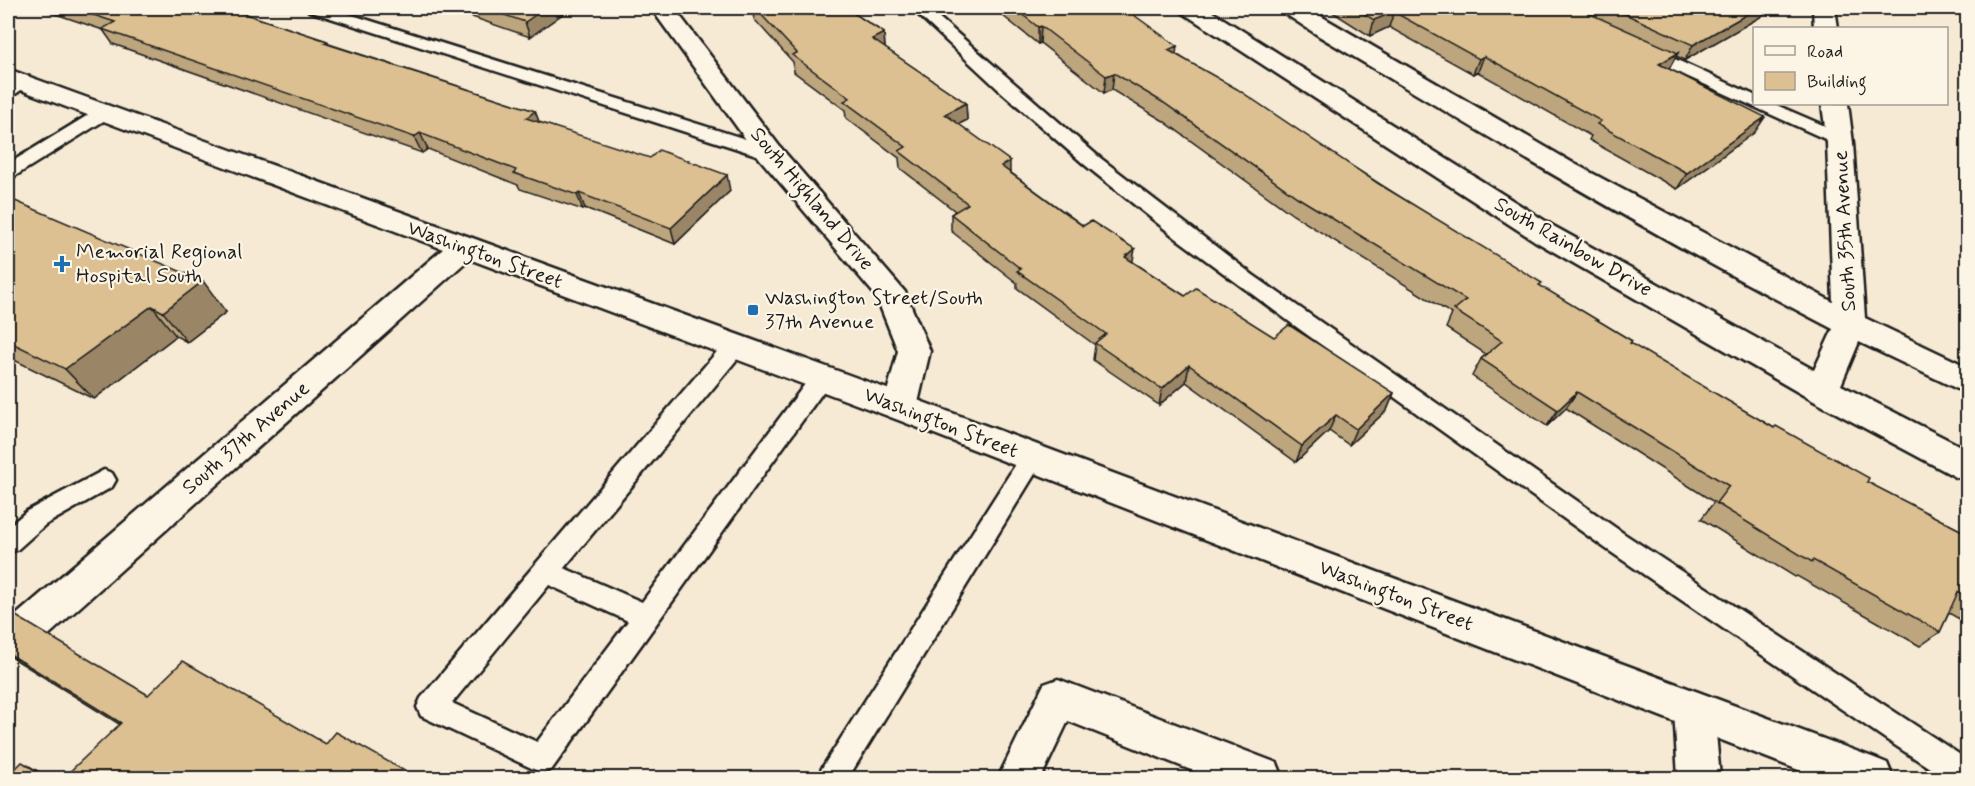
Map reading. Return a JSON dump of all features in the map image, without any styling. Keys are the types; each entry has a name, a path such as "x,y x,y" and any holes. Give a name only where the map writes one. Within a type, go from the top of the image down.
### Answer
{"street":[{"name":"South Highland Drive","path":"662,8 770,153 890,292 914,351 900,406"},
{"name":"South Rainbow Drive","path":"1191,8 1545,234 1822,390 1968,467"},
{"path":"1292,8 1326,31 1559,168 1850,327 1968,382"},
{"path":"1824,8 1826,27"},
{"name":"Washington Street","path":"12,84 104,113 900,406 1694,710 1822,769 1872,778"},
{"name":"South 35th Avenue","path":"1822,390 1850,327 1840,139 1835,105"},
{"name":"South 37th Avenue","path":"29,628 464,247"},
{"path":"1020,778 1058,698 1220,770 1262,778"},
{"path":"1694,710 1699,778"}],"lane":[{"path":"315,8 770,153"},
{"path":"920,8 1056,130 1149,207 1306,324 1675,583 1968,777"},
{"path":"1628,42 1753,100"},
{"path":"1762,105 1840,139"},
{"path":"8,172 104,113"},
{"path":"735,346 431,707 542,759 822,378"},
{"path":"832,778 1033,457"},
{"path":"8,542 36,518 104,480"},
{"path":"544,571 645,616"}],"building":[{"path":"72,8 227,8 327,41 324,43 535,111 526,118 650,158 659,150 727,175 671,228 579,193 577,195 514,173 516,170 420,133 414,137 102,29 115,22"},
{"path":"484,8 545,8 525,22"},
{"path":"755,8 846,8 884,33 872,39 966,103 945,114 1010,161 1001,166 1083,226 1091,221 1135,249 1125,257 1185,296 1196,288 1274,337 1289,325 1394,393 1356,429 1336,415 1302,446 1189,365 1162,389 1095,343 1106,334 1017,271 1021,269 951,214 968,204 899,151 906,147 844,101 850,98 792,55 797,53"},
{"path":"1014,8 1124,8 1177,46 1168,50 1237,89 1379,184 1542,283 1539,285 1632,341 1630,343 1774,428 1776,426 1869,478 1867,482 1968,534 1968,597 1958,592 1940,632 1813,560 1812,562 1716,503 1729,486 1577,392 1558,410 1481,359 1502,341 1454,310 1466,300 1297,197 1164,103 1114,73 1106,76"},
{"path":"1354,8 1577,8 1678,53 1659,64 1765,117 1687,173 1597,124 1601,121 1484,56 1479,59 1394,12 1374,20"},
{"path":"1612,8 1758,8 1693,45"},
{"name":"Memorial Regional Hospital South","path":"8,198 203,281 163,312 152,306 65,369 8,341"},
{"path":"11,613 148,695 183,661 326,744 336,732 417,778 63,778 121,723 8,653 8,615"},
{"path":"22,762 46,778 8,778"}],"place":[{"name":"Memorial Regional Hospital South","path":"62,264"},
{"name":"Washington Street/South 37th Avenue","path":"753,310"}]}
